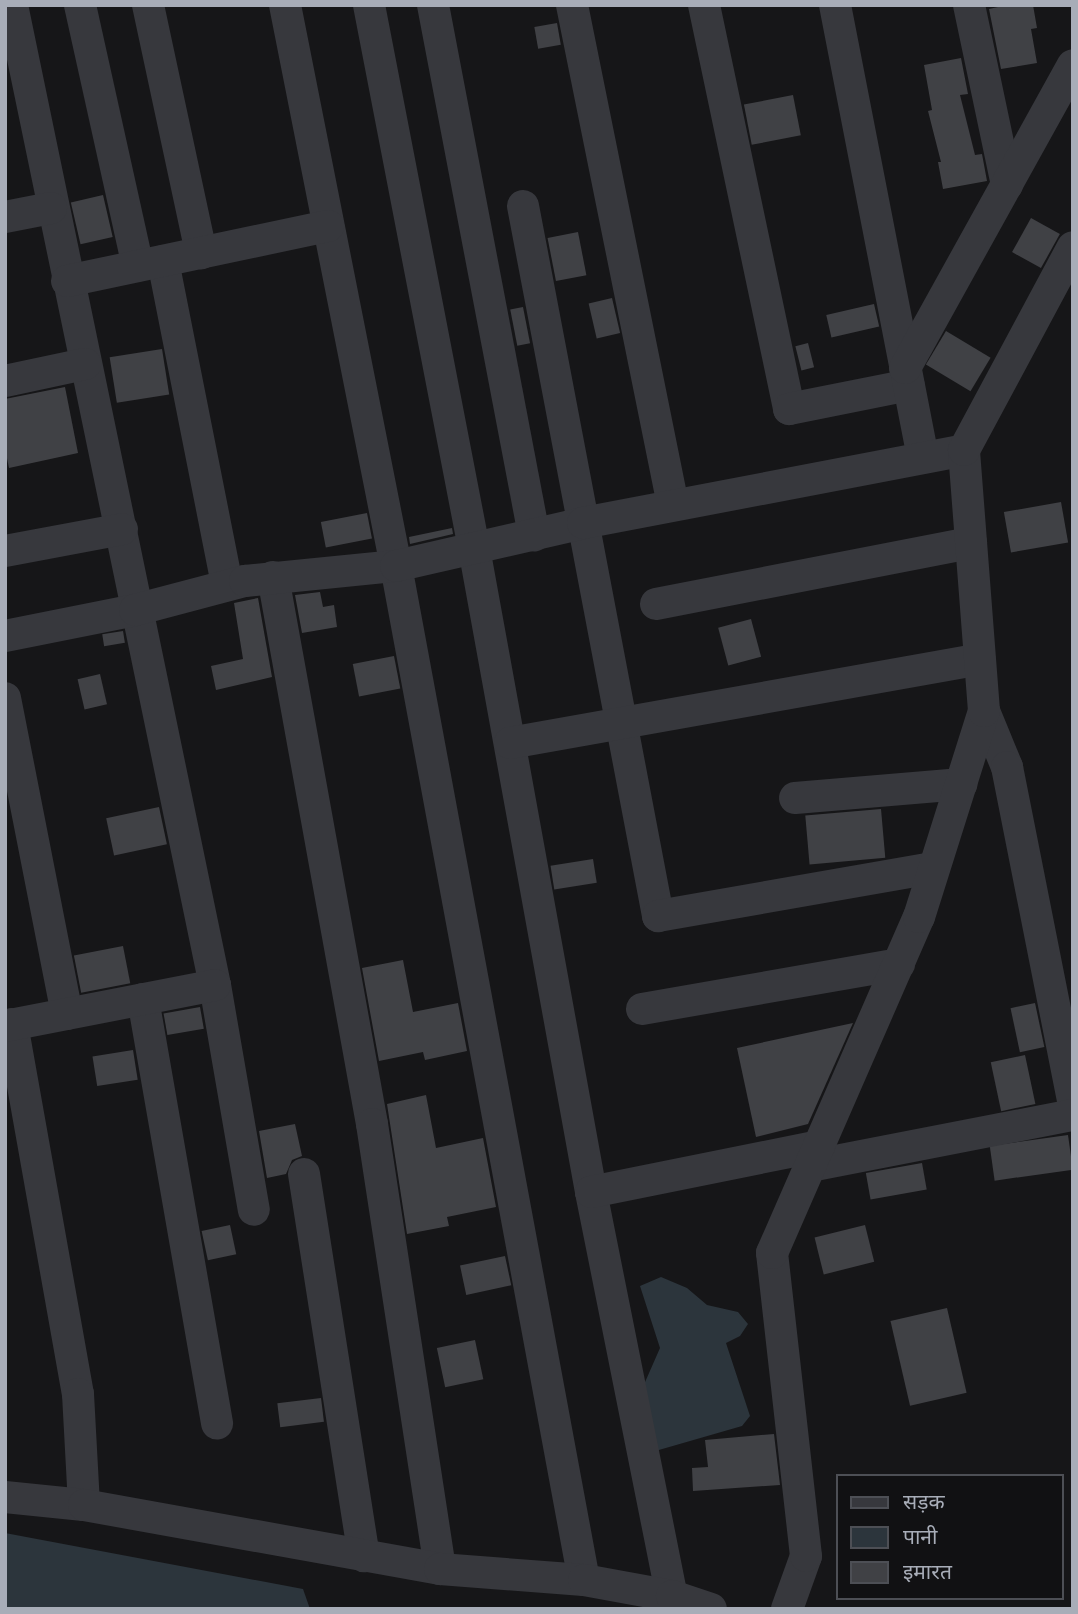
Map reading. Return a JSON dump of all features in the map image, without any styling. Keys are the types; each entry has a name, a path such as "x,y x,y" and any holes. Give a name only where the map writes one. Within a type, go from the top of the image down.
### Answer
{"street":[{"path":"12,5 12,47 51,208 122,528 135,610 215,985 254,1210"},
{"path":"80,5 150,263 227,585"},
{"path":"148,5 201,253"},
{"path":"285,5 396,566 584,1580"},
{"path":"369,5 474,548 591,1192 672,1596"},
{"path":"433,5 534,535"},
{"path":"572,5 673,505"},
{"path":"704,5 789,409 907,376 1073,65"},
{"path":"835,5 923,458"},
{"path":"969,5 1007,185"},
{"path":"523,206 659,916 934,868"},
{"path":"5,217 51,208"},
{"path":"67,281 328,226"},
{"path":"1073,247 964,450 984,711 1007,767 1073,1101"},
{"path":"5,381 85,364"},
{"path":"5,636 135,610 227,585 273,577 396,566 583,523 964,450"},
{"path":"5,551 122,528"},
{"path":"656,604 971,543"},
{"path":"273,577 372,1124 440,1569"},
{"path":"510,743 622,726 979,659"},
{"path":"5,698 67,1014"},
{"path":"787,1609 806,1556 772,1253 919,918 984,711"},
{"path":"795,798 961,784"},
{"path":"642,1009 899,964"},
{"path":"84,1505 78,1394 8,1025 215,985"},
{"path":"143,999 217,1424"},
{"path":"591,1192 1073,1115"},
{"path":"304,1174 364,1556"},
{"path":"5,1497 84,1505 440,1569 584,1580 672,1596 711,1609"}],"water":[{"path":"661,1277 687,1288 707,1305 738,1312 748,1324 740,1336 726,1343 750,1416 742,1426 645,1454 642,1389 660,1348 640,1286"},
{"path":"5,1533 303,1589 310,1609 5,1609"}],"building":[{"path":"1007,5 1033,5 1037,28 1031,29 1037,63 1001,69 989,9"},
{"path":"557,23 561,45 538,49 534,27"},
{"path":"961,58 968,94 960,95 975,155 982,154 987,181 943,189 938,162 941,162 928,111 932,110 924,65"},
{"path":"793,95 801,135 752,145 744,105"},
{"path":"103,195 113,237 81,244 71,202"},
{"path":"1031,218 1060,234 1041,268 1012,252"},
{"path":"578,232 586,275 556,281 548,238"},
{"path":"612,298 620,333 597,338 589,303"},
{"path":"874,304 879,326 831,337 826,315"},
{"path":"523,307 530,343 517,346 510,309"},
{"path":"946,331 991,358 970,391 926,364"},
{"path":"808,343 814,367 801,370 795,346"},
{"path":"162,349 169,394 117,403 110,357"},
{"path":"65,387 78,453 9,468 5,449 5,399"},
{"path":"1061,502 1068,542 1011,552 1004,512"},
{"path":"367,513 372,539 326,547 321,522"},
{"path":"452,528 453,534 410,544 409,537"},
{"path":"320,592 323,607 334,605 337,627 302,633 295,595"},
{"path":"258,598 272,677 216,690 211,666 243,659 234,603"},
{"path":"751,619 761,657 728,665 718,628"},
{"path":"123,631 125,643 104,646 102,634"},
{"path":"394,656 400,688 359,696 353,664"},
{"path":"100,674 107,704 85,709 78,679"},
{"path":"159,807 167,844 114,855 106,818"},
{"path":"881,809 885,858 810,864 805,816"},
{"path":"593,859 597,883 554,889 551,866"},
{"path":"123,946 130,983 81,993 74,956"},
{"path":"403,960 413,1012 458,1003 467,1051 425,1060 423,1052 379,1061 362,968"},
{"path":"1035,1003 1044,1047 1020,1052 1011,1008"},
{"path":"200,1007 204,1029 167,1035 164,1013"},
{"path":"853,1023 808,1124 756,1137 737,1048"},
{"path":"133,1050 138,1080 97,1086 93,1056"},
{"path":"1025,1055 1035,1104 1001,1111 991,1062"},
{"path":"426,1095 436,1148 483,1138 496,1207 447,1217 449,1226 407,1234 387,1104"},
{"path":"295,1124 302,1156 292,1160 286,1174 267,1178 259,1131"},
{"path":"1068,1135 1073,1170 995,1181 990,1146"},
{"path":"922,1163 927,1190 871,1199 866,1173"},
{"path":"230,1225 236,1254 208,1260 202,1231"},
{"path":"865,1225 874,1262 824,1274 815,1238"},
{"path":"505,1256 511,1285 466,1295 460,1266"},
{"path":"947,1308 967,1393 910,1406 890,1321"},
{"path":"475,1340 483,1379 445,1387 437,1348"},
{"path":"321,1398 324,1422 280,1427 277,1403"},
{"path":"774,1434 780,1485 693,1491 692,1468 708,1467 705,1440"}]}
